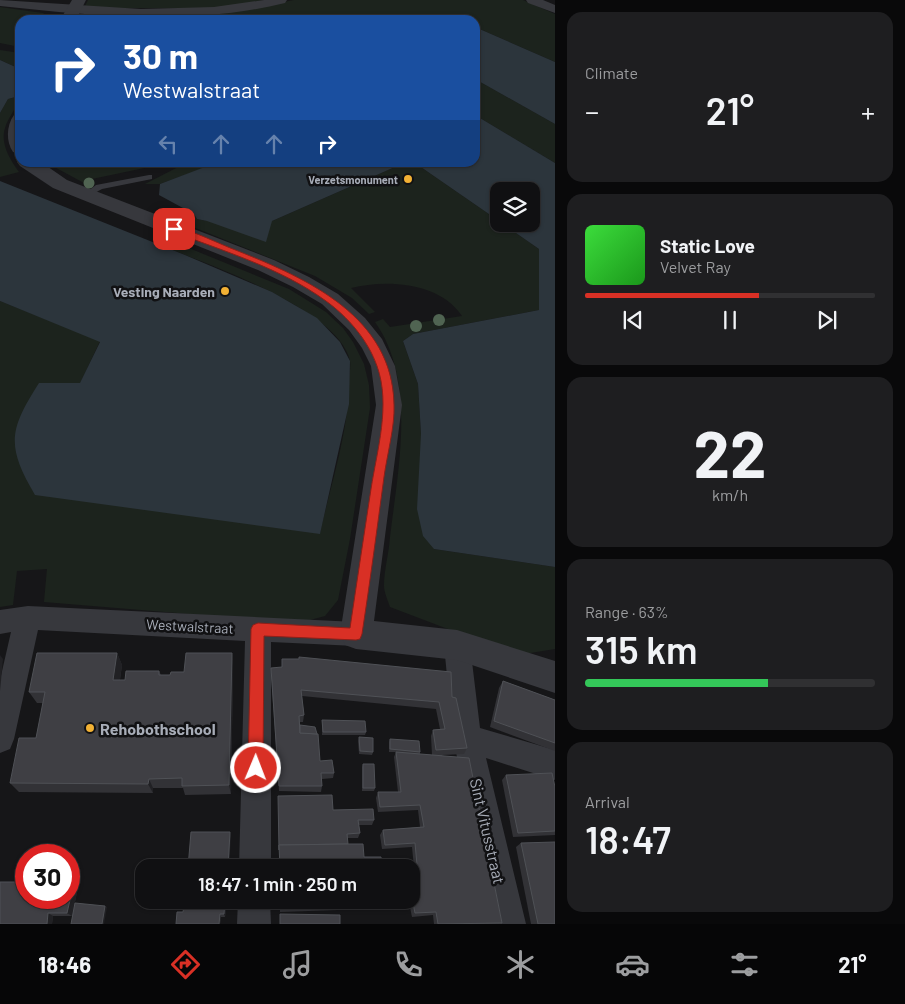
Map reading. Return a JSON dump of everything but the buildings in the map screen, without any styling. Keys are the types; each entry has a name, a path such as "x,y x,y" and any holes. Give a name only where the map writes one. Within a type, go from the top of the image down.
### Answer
{"street":[{"path":"0,2 73,10 142,12 214,11 280,0"},
{"path":"532,0 555,9"},
{"path":"34,167 60,184 266,265 302,282 330,299 357,324 373,345 383,366 389,405 356,634"},
{"path":"0,740 28,618"},
{"name":"Westwalstraat","path":"0,622 28,618 356,634 457,645 541,668"},
{"path":"255,859 258,629"},
{"name":"Sint Vitusstraat","path":"457,645 468,738 510,924"},
{"path":"468,738 555,765"},
{"path":"254,909 254,924"}],"lane":[{"path":"87,195 99,187 149,177"}],"shaded area":[{"path":"88,0 265,0 215,8 84,8"},
{"path":"294,0 523,0 555,14 555,62 480,29 480,15 84,15 217,14"},
{"path":"0,7 43,13 45,15 15,15 15,46 0,43"},
{"path":"480,29 555,62 555,124 480,82"},
{"path":"0,50 15,52 15,67 0,60"},
{"path":"0,60 15,67 15,97 8,99 0,113"},
{"path":"480,82 555,124 555,163 480,118"},
{"path":"15,97 15,107 6,124 4,140 12,162 19,172 0,177 0,113 8,99"},
{"path":"480,118 555,163 555,567 434,549 423,536 417,509 421,434 418,384 403,341 413,334 539,310 539,249 515,232 540,232 540,182 490,182 490,215 421,167 480,167"},
{"path":"54,167 149,167 92,179 84,183"},
{"path":"178,167 207,167 160,184 145,184"},
{"path":"205,167 395,167 272,221 266,242 197,219 194,214 159,195 160,184"},
{"path":"395,167 421,167 490,215 490,232 515,232 539,249 539,310 413,334 403,341 418,384 421,434 434,549 555,567 555,649 524,654 482,642 390,607 385,594 385,574 400,455 400,398 396,371 388,345 375,322 383,319 390,327 462,316 440,296 411,286 380,284 351,288 375,312 369,314 352,298 315,276 183,223 194,214 197,219 207,221 272,221"},
{"path":"0,181 272,292 317,318 340,342 350,361 349,404 320,534 35,495 19,463 16,450 15,438 22,413 39,383 80,383 100,342 0,301"},
{"path":"162,237 289,289 326,312 343,328 353,342 364,364 369,385 370,408 350,539 338,600 325,616 299,623 44,602 47,569 17,571 13,605 0,607 0,301 100,341 80,384 39,383 320,533 339,457 346,419 350,361 341,342 322,323 267,290 157,244"}],"place":[{"name":"Verzetsmonument","path":"408,179"},
{"name":"Vesting Naarden","path":"225,291"},
{"name":"Rehobothschool","path":"90,728"}],"route":[{"path":"174,229 266,265 302,282 330,299 357,324 373,345 383,366 389,405 360,594 356,634 258,629 256,768"}]}
